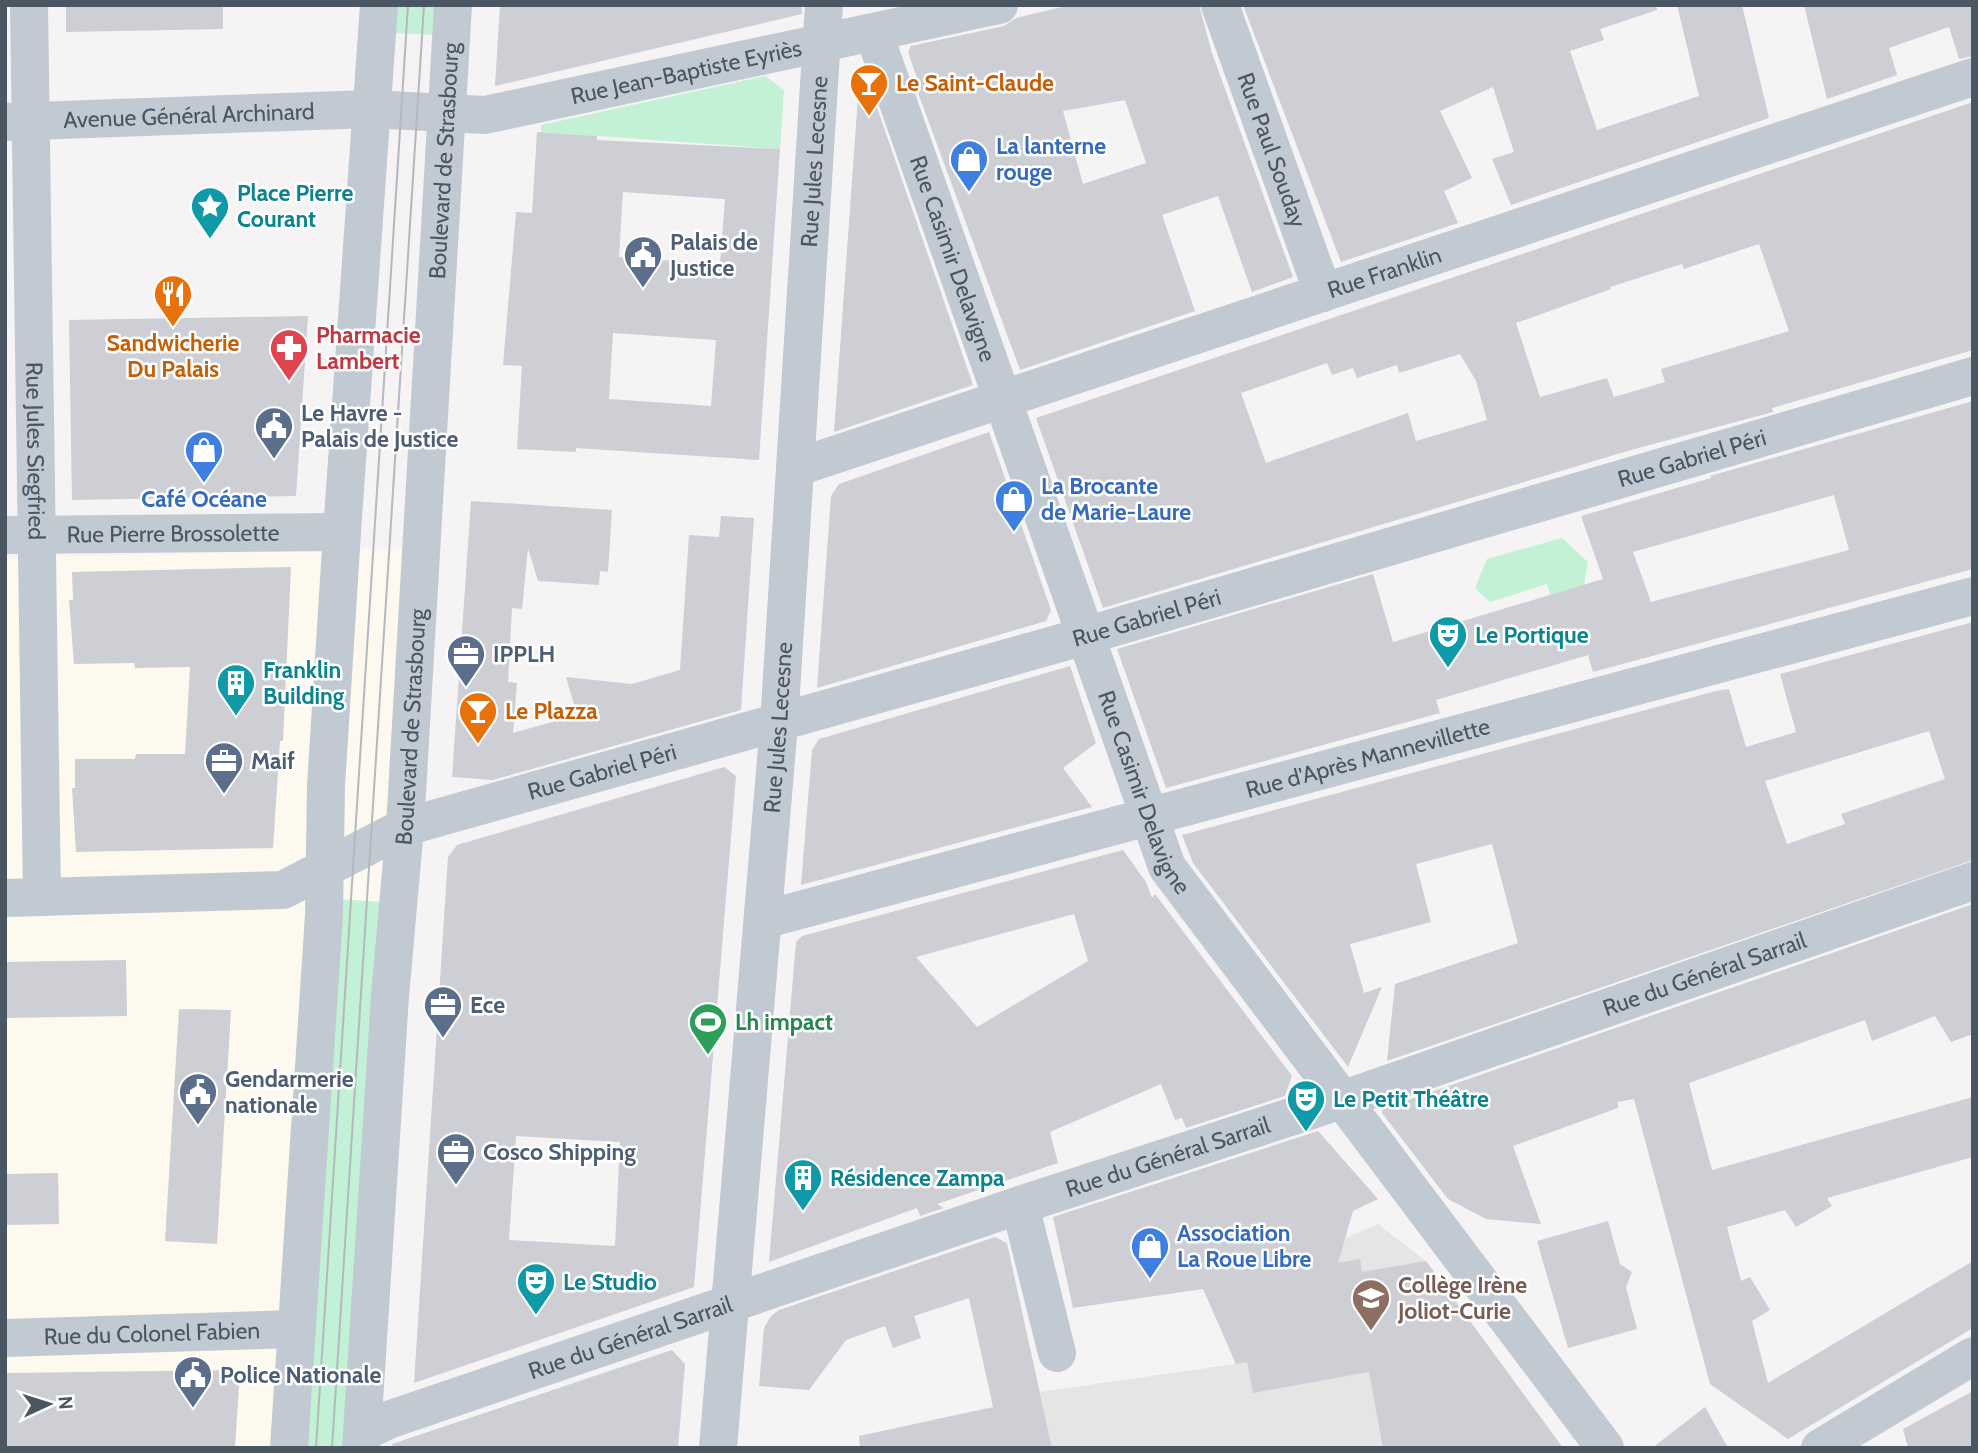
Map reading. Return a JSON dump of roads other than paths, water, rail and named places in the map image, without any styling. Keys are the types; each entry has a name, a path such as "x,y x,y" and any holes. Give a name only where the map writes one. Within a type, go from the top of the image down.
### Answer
{"street":[{"name":"Rue Jules Siegfried","path":"24,897 18,122 29,5"},
{"path":"289,1448 342,532 379,5"},
{"name":"Boulevard de Strasbourg","path":"361,1440 389,1010 405,827 453,5"},
{"name":"Rue Jules Lecesne","path":"718,1448 779,724 824,5"},
{"name":"Rue Jean-Baptiste Eyriès","path":"370,109 485,115 874,34 999,5"},
{"name":"Rue Paul Souday","path":"1220,5 1323,293"},
{"name":"Rue Casimir Delavigne","path":"874,34 1167,867 1605,1448"},
{"name":"Rue Franklin","path":"795,468 1973,77"},
{"name":"Avenue Général Archinard","path":"18,122 370,109"},
{"name":"Rue Gabriel Péri","path":"24,897 283,890 405,827 1085,636 1973,376"},
{"name":"Rue Pierre Brossolette","path":"21,535 342,532"},
{"name":"Rue d'Après Mannevillette","path":"763,920 1973,596"},
{"name":"Rue du Général Sarrail","path":"361,1440 403,1415 1973,881"},
{"path":"1020,1205 1057,1353"},
{"name":"Rue du Colonel Fabien","path":"5,1338 297,1329"},
{"path":"1820,1448 1973,1356"}],"tram line":[{"path":"316,1448 408,5"},
{"path":"332,1448 424,5"}],"place":[{"name":"Le Saint-Claude","path":"869,117"},
{"name":"La lanterne rouge","path":"969,193"},
{"name":"Place Pierre Courant","path":"210,240"},
{"name":"Palais de Justice","path":"643,289"},
{"name":"Sandwicherie Du Palais","path":"173,328"},
{"name":"Pharmacie Lambert","path":"289,382"},
{"name":"Le Havre - Palais de Justice","path":"274,460"},
{"name":"Café Océane","path":"204,484"},
{"name":"La Brocante de Marie-Laure","path":"1014,533"},
{"name":"Le Portique","path":"1448,669"},
{"name":"IPPLH","path":"466,688"},
{"name":"Franklin Building","path":"236,717"},
{"name":"Le Plazza","path":"478,745"},
{"name":"Maif","path":"224,795"},
{"name":"Ece","path":"443,1039"},
{"name":"Lh impact","path":"708,1056"},
{"name":"Gendarmerie nationale","path":"198,1126"},
{"name":"Le Petit Théâtre","path":"1306,1133"},
{"name":"Cosco Shipping","path":"456,1186"},
{"name":"Résidence Zampa","path":"803,1212"},
{"name":"Association La Roue Libre","path":"1150,1280"},
{"name":"Le Studio","path":"536,1316"},
{"name":"Collège Irène Joliot-Curie","path":"1371,1332"},
{"name":"Police Nationale","path":"193,1409"}]}
